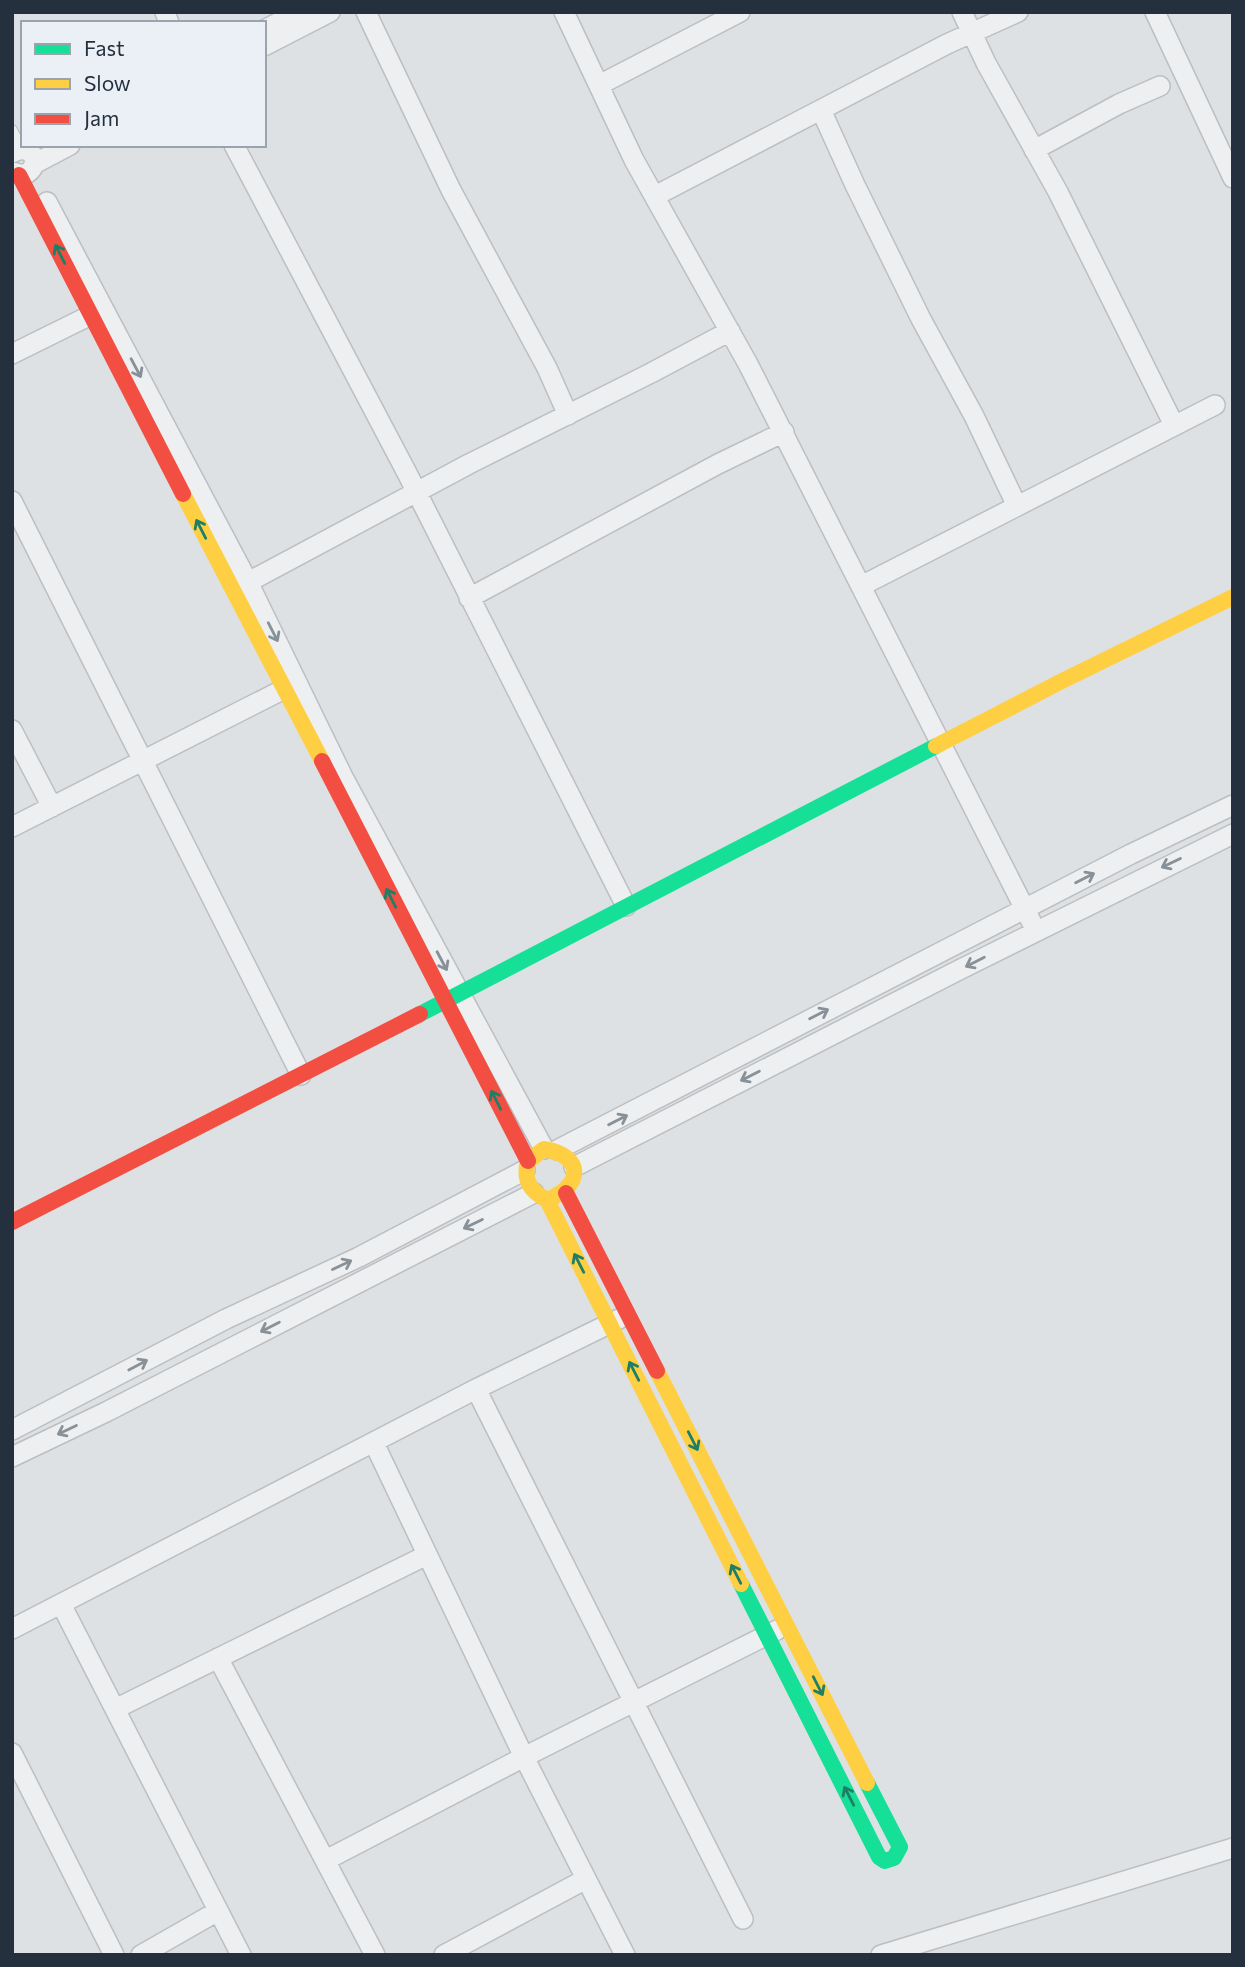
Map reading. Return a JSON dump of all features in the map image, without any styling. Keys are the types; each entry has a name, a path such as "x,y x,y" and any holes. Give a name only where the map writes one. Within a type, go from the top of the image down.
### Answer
{"street":[{"path":"266,29 299,12"},
{"path":"266,45 330,12"},
{"path":"366,12 451,190 541,357 568,415"},
{"path":"564,12 635,160 784,432 1036,931"},
{"path":"599,85 740,12"},
{"path":"962,12 1089,253 1174,425"},
{"path":"655,196 1018,12"},
{"path":"1155,12 1233,178"},
{"path":"1034,150 1119,104 1160,86"},
{"path":"821,110 921,320 974,416 1017,506"},
{"path":"65,147 23,163 290,686 343,777 452,997 526,1166 525,1179 540,1197 610,1324 879,1857 885,1861 894,1858 900,1847 566,1193"},
{"path":"235,147 416,493 626,906"},
{"path":"12,355 97,311"},
{"path":"240,586 730,331"},
{"path":"861,586 1214,405"},
{"path":"469,598 718,464 784,432"},
{"path":"12,501 301,1075"},
{"path":"14,1218 301,1075 1060,682 1233,597"},
{"path":"12,827 290,686"},
{"path":"12,730 52,807"},
{"path":"12,1430 226,1319 359,1257 526,1166 550,1149 1233,804"},
{"path":"574,1167 1036,931 1233,834"},
{"path":"12,1457 540,1197 566,1193 573,1183 574,1167 564,1154 550,1149 452,997"},
{"path":"12,1629 476,1389 628,1315"},
{"path":"476,1389 743,1919"},
{"path":"374,1443 524,1756 625,1955"},
{"path":"115,1709 427,1555"},
{"path":"61,1604 241,1955"},
{"path":"326,1860 524,1756 787,1625"},
{"path":"218,1658 375,1955"},
{"path":"12,1754 114,1955"},
{"path":"881,1955 1233,1848"},
{"path":"444,1955 586,1879"},
{"path":"141,1955 218,1911"}],"lane":[{"path":"12,130 23,163"}],"traffic: fast":[{"path":"420,1014 936,746"},
{"path":"741,1584 879,1857 885,1861 894,1858 900,1847 867,1783"}],"traffic: slow":[{"path":"183,494 322,761"},
{"path":"936,746 1233,597"},
{"path":"547,1200 567,1187 573,1180 574,1172 567,1158 544,1149 528,1161 526,1174 529,1184 547,1200 741,1584"},
{"path":"657,1371 867,1783"}],"traffic: jam":[{"path":"19,175 183,494"},
{"path":"322,761 528,1161"},
{"path":"12,1222 420,1014"},
{"path":"566,1193 657,1371"}]}
